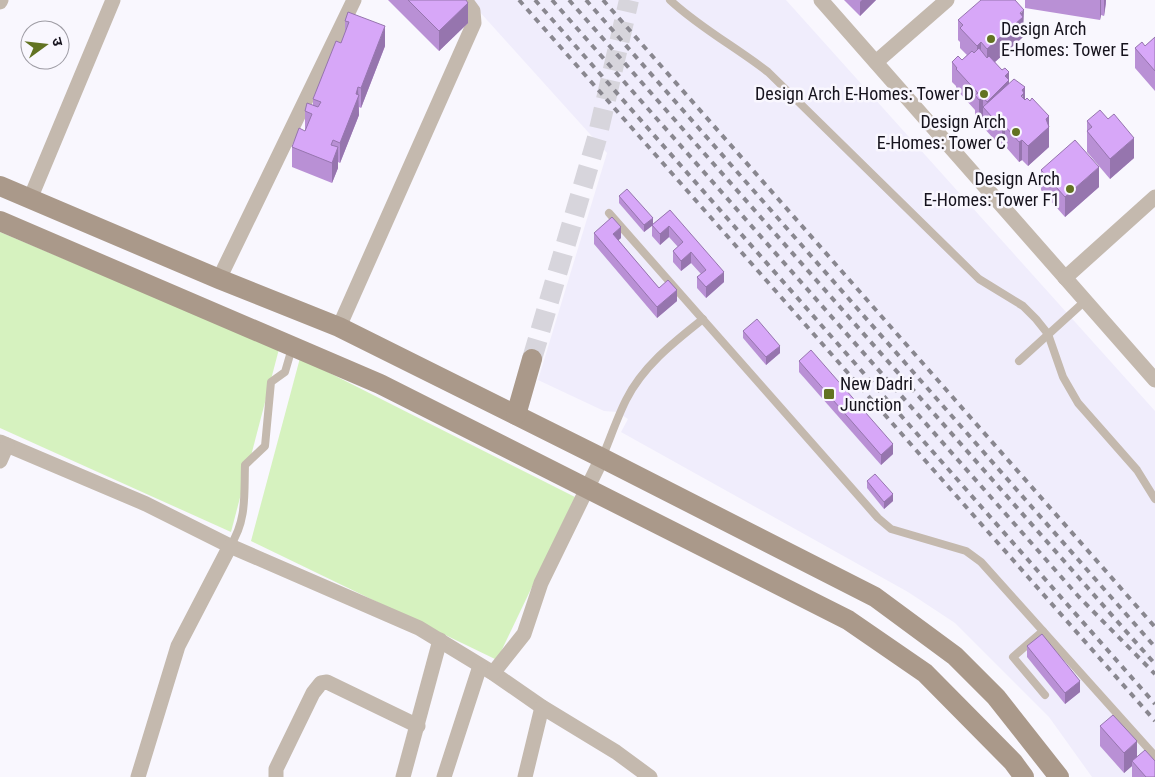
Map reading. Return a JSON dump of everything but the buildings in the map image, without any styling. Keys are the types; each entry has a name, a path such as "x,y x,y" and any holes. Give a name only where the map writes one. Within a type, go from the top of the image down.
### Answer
{"street":[{"path":"30,199 113,0"},
{"path":"219,279 354,0"},
{"path":"339,327 474,23 473,11 465,0"},
{"path":"821,0 1085,301 1152,370"},
{"path":"876,62 947,0"},
{"path":"0,186 219,279 339,327 875,597 955,656 996,697 1059,777"},
{"path":"1065,278 1155,197"},
{"path":"0,221 380,384 586,486 848,620 925,673 1013,762 1024,777"},
{"path":"516,415 532,359"},
{"path":"0,462 3,443 146,504 230,546 418,628 440,640 542,707 616,752 650,777"},
{"path":"444,777 487,670 524,634 540,583 586,486 602,458"},
{"path":"138,777 178,646 230,546"},
{"path":"403,777 440,640"},
{"path":"276,777 276,769 313,693 321,683 327,682 418,726"},
{"path":"525,777 542,707"}],"lane":[{"path":"670,0 692,21 734,46 768,72 979,279 1023,306 1048,334 1063,376 1078,403 1137,470 1155,499"},
{"path":"609,212 878,518 891,529 966,551 981,562 1155,756"},
{"path":"1019,361 1085,301"},
{"path":"602,458 626,399 649,366 703,319"},
{"path":"230,546 238,533 244,514 245,465 265,446 271,382 285,372 292,346"},
{"path":"1043,631 1013,657 1045,695"}],"shaded area":[{"path":"469,0 786,0 1155,411 1155,777 1092,777 1049,717 955,623 908,592 621,432 628,419 617,412 604,411 538,380 607,153"}],"green space":[{"path":"0,232 279,349 231,532 0,428"},
{"path":"300,358 575,497 497,660 251,541"}],"tunnel":[{"path":"532,359 597,138 629,0"}],"railway":[{"path":"519,0 1155,721"},
{"path":"535,0 1155,704"},
{"path":"552,0 1079,597 1155,674"},
{"path":"569,0 1155,664"},
{"path":"586,0 1155,647"},
{"path":"603,0 1155,627"}],"place":[{"name":"Design Arch E-Homes: Tower E","path":"991,39"},
{"name":"Design Arch E-Homes: Tower D","path":"984,94"},
{"name":"Design Arch E-Homes: Tower C","path":"1016,132"},
{"name":"Design Arch E-Homes: Tower F1","path":"1070,189"},
{"name":"New Dadri Junction","path":"829,394"}]}
